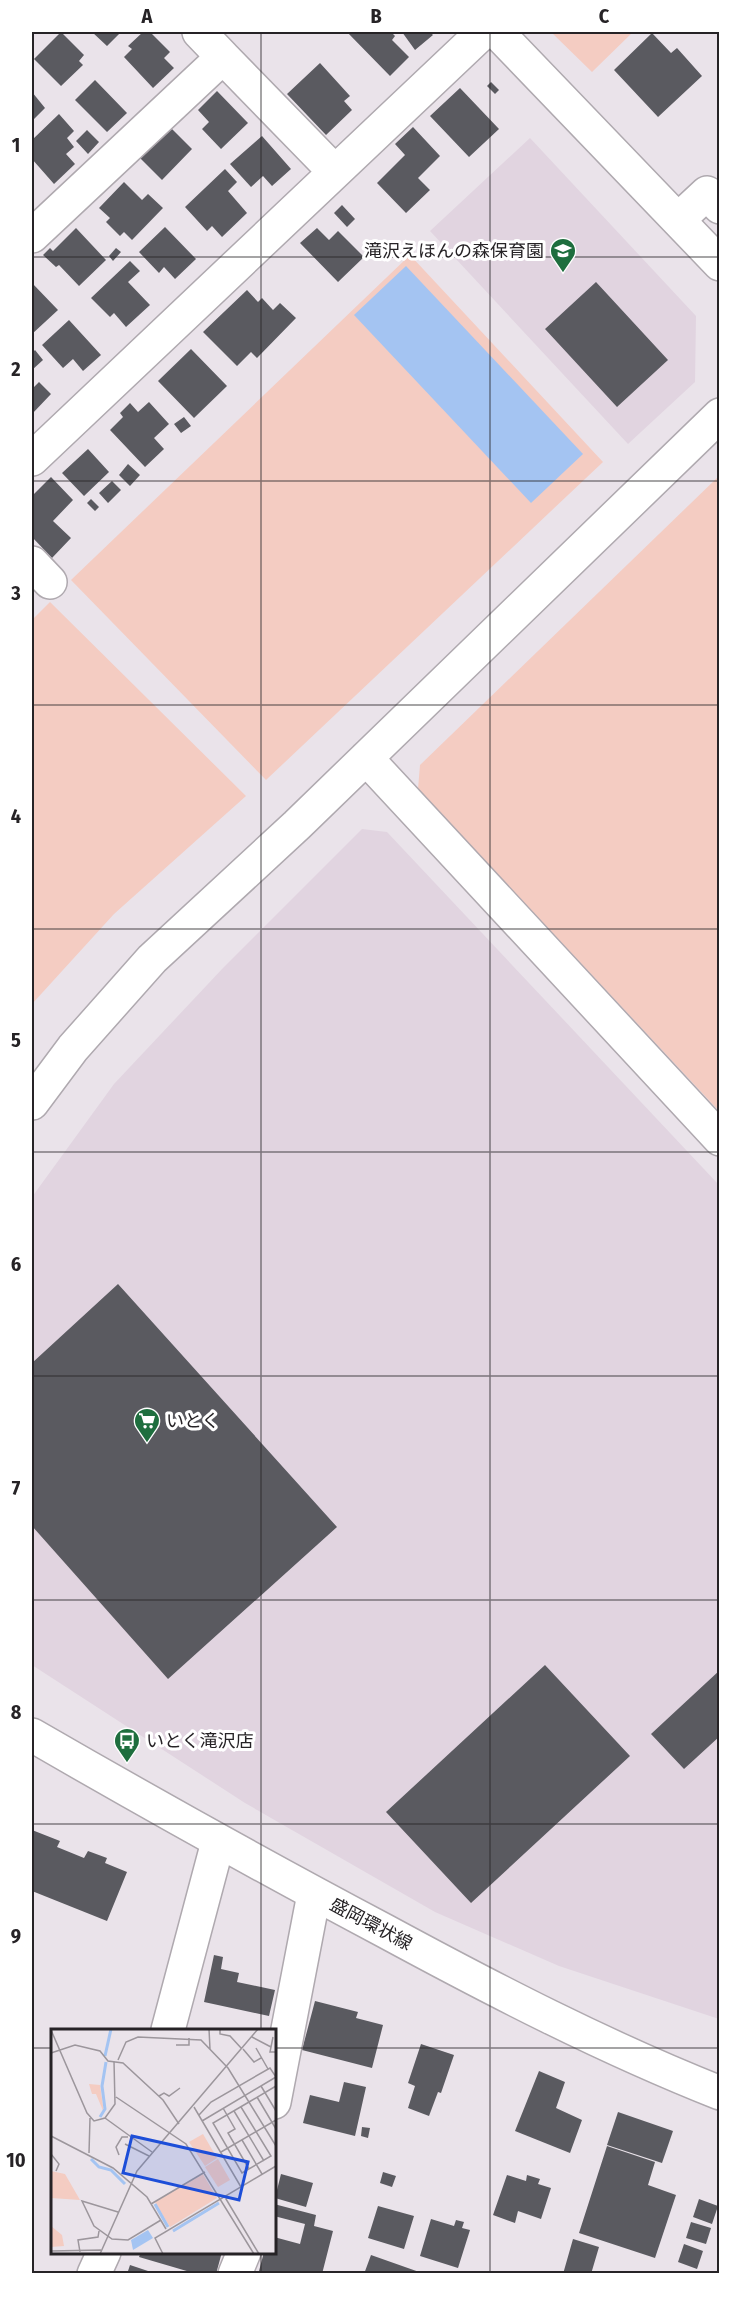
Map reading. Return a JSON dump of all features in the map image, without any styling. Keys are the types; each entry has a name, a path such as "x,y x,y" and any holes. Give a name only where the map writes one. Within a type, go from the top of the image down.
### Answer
{"street":[{"path":"199,32 334,171"},
{"path":"32,459 483,32"},
{"path":"497,32 720,264"},
{"path":"32,236 223,57"},
{"path":"678,220 707,193 720,207"},
{"path":"32,1103 73,1048 152,959 366,758 720,415"},
{"path":"366,758 720,1139"},
{"name":"盛岡環状線","path":"32,1735 218,1842 500,1993 641,2061 720,2093"},
{"path":"169,2029 218,1842"},
{"path":"276,2092 314,1894"},
{"path":"94,2274 104,2254"},
{"path":"235,2274 244,2254"}],"shaded area":[{"path":"551,32 633,32 592,72"},
{"name":"滝沢えほんの森保育園","path":"530,138 696,316 695,382 628,444 430,231"},
{"path":"410,255 603,462 266,780 71,580"},
{"path":"719,476 719,1111 418,789 420,765"},
{"path":"50,602 246,796 114,914 32,1004 32,620"},
{"path":"362,829 387,832 719,1185 719,2019 559,1966 435,1912 245,1803 32,1665 32,1197 114,1084 223,968"}],"water":[{"path":"406,266 583,454 531,503 354,315"}],"building":[{"path":"61,32 84,55 79,61 83,65 61,86 34,59"},
{"path":"92,32 121,32 107,46"},
{"path":"143,32 150,32 170,52 164,58 174,68 153,88 124,57 132,49 128,46"},
{"path":"347,32 391,32 395,36 392,40 409,57 390,76"},
{"path":"402,32 430,32 433,35 415,50"},
{"path":"652,33 671,53 677,48 702,76 658,117 614,70"},
{"path":"320,63 350,96 344,101 352,110 326,135 287,94"},
{"path":"95,80 127,113 107,132 75,100"},
{"path":"491,82 499,90 495,94 487,86"},
{"path":"460,88 499,129 469,157 430,116"},
{"path":"217,91 248,123 221,149 202,129 209,122 198,110"},
{"path":"32,92 45,108 32,121"},
{"path":"59,114 74,131 67,138 74,147 66,154 75,164 54,184 32,159 32,140"},
{"path":"170,127 192,149 162,180 140,158"},
{"path":"413,127 440,156 418,178 430,190 406,213 377,183 405,155 395,144"},
{"path":"87,130 99,142 88,154 76,141"},
{"path":"262,136 291,169 272,186 263,176 251,187 230,164"},
{"path":"225,169 237,182 228,191 247,213 222,237 212,226 207,231 185,207"},
{"path":"124,182 142,200 148,194 163,208 132,240 124,232 120,236 106,222 110,218 99,208"},
{"path":"342,205 355,219 347,227 334,213"},
{"path":"165,227 196,259 175,279 164,267 159,273 139,252"},
{"path":"76,228 106,260 79,286 59,265 56,267 43,255 50,248 53,251"},
{"path":"317,228 329,240 338,231 364,257 338,282 300,243"},
{"path":"116,248 121,252 113,261 109,256"},
{"path":"130,261 140,271 128,282 150,305 126,327 114,313 110,317 91,298"},
{"name":"滝沢えほんの森保育園","path":"596,282 668,360 617,407 545,329"},
{"path":"32,283 58,310 32,334"},
{"path":"247,290 258,302 262,298 273,310 280,303 296,318 257,358 251,352 237,366 203,332"},
{"path":"69,320 101,355 83,371 73,359 63,368 42,345"},
{"path":"191,349 227,386 194,418 158,381"},
{"path":"35,350 43,360 32,370 32,353"},
{"path":"39,382 51,394 32,414 32,385 34,387"},
{"path":"149,402 169,424 154,438 164,449 145,467 110,430 123,417 120,413 130,403 138,412"},
{"path":"184,417 191,426 181,433 174,424"},
{"path":"88,449 109,472 84,496 62,473"},
{"path":"128,464 140,475 130,486 119,475"},
{"path":"51,477 73,500 53,521 71,538 52,558 32,537 32,496"},
{"path":"112,481 121,490 108,503 99,493"},
{"path":"91,499 99,507 95,511 87,503"},
{"name":"いとく","path":"118,1284 337,1527 168,1679 32,1526 32,1363"},
{"path":"545,1665 630,1756 471,1903 386,1812"},
{"path":"720,1670 720,1736 684,1769 651,1734"},
{"path":"32,1830 60,1841 57,1847 84,1858 88,1851 107,1858 105,1863 127,1872 107,1921 32,1891"},
{"path":"214,1955 223,1957 221,1969 239,1973 237,1982 275,1990 269,2016 204,2002"},
{"path":"315,2001 358,2012 356,2018 383,2025 372,2068 302,2050"},
{"path":"421,2044 454,2055 441,2093 438,2092 429,2116 408,2108 415,2086 408,2083"},
{"path":"539,2071 565,2082 556,2108 582,2120 570,2153 515,2131"},
{"path":"344,2082 366,2087 355,2136 303,2123 310,2095 339,2102"},
{"path":"618,2112 673,2131 662,2163 607,2145"},
{"path":"362,2127 370,2128 368,2138 361,2136"},
{"path":"607,2146 655,2162 648,2185 676,2195 655,2258 579,2233"},
{"path":"383,2172 396,2176 392,2187 380,2183"},
{"path":"281,2174 313,2183 306,2207 276,2198"},
{"path":"507,2175 526,2181 527,2175 540,2179 538,2184 551,2188 541,2219 518,2211 515,2223 493,2215"},
{"path":"699,2199 718,2206 712,2224 693,2217"},
{"path":"276,2205 316,2215 314,2226 333,2231 322,2274 268,2274 259,2271 263,2254 276,2254 276,2238 300,2244 305,2224 276,2217"},
{"path":"378,2206 414,2216 404,2249 368,2238"},
{"path":"431,2219 454,2226 456,2220 464,2222 462,2228 470,2230 458,2268 420,2256"},
{"path":"691,2222 711,2228 706,2244 686,2238"},
{"path":"573,2239 599,2247 591,2274 563,2274"},
{"path":"684,2244 703,2251 697,2269 678,2262"},
{"path":"140,2254 221,2254 216,2274 197,2274 139,2257"},
{"path":"371,2255 422,2273 422,2274 364,2274"},
{"path":"130,2265 154,2273 154,2274 127,2274"}],"place":[{"name":"滝沢えほんの森保育園","path":"563,274"},
{"name":"いとく","path":"147,1444"},
{"name":"いとく滝沢店","path":"127,1764"}]}
